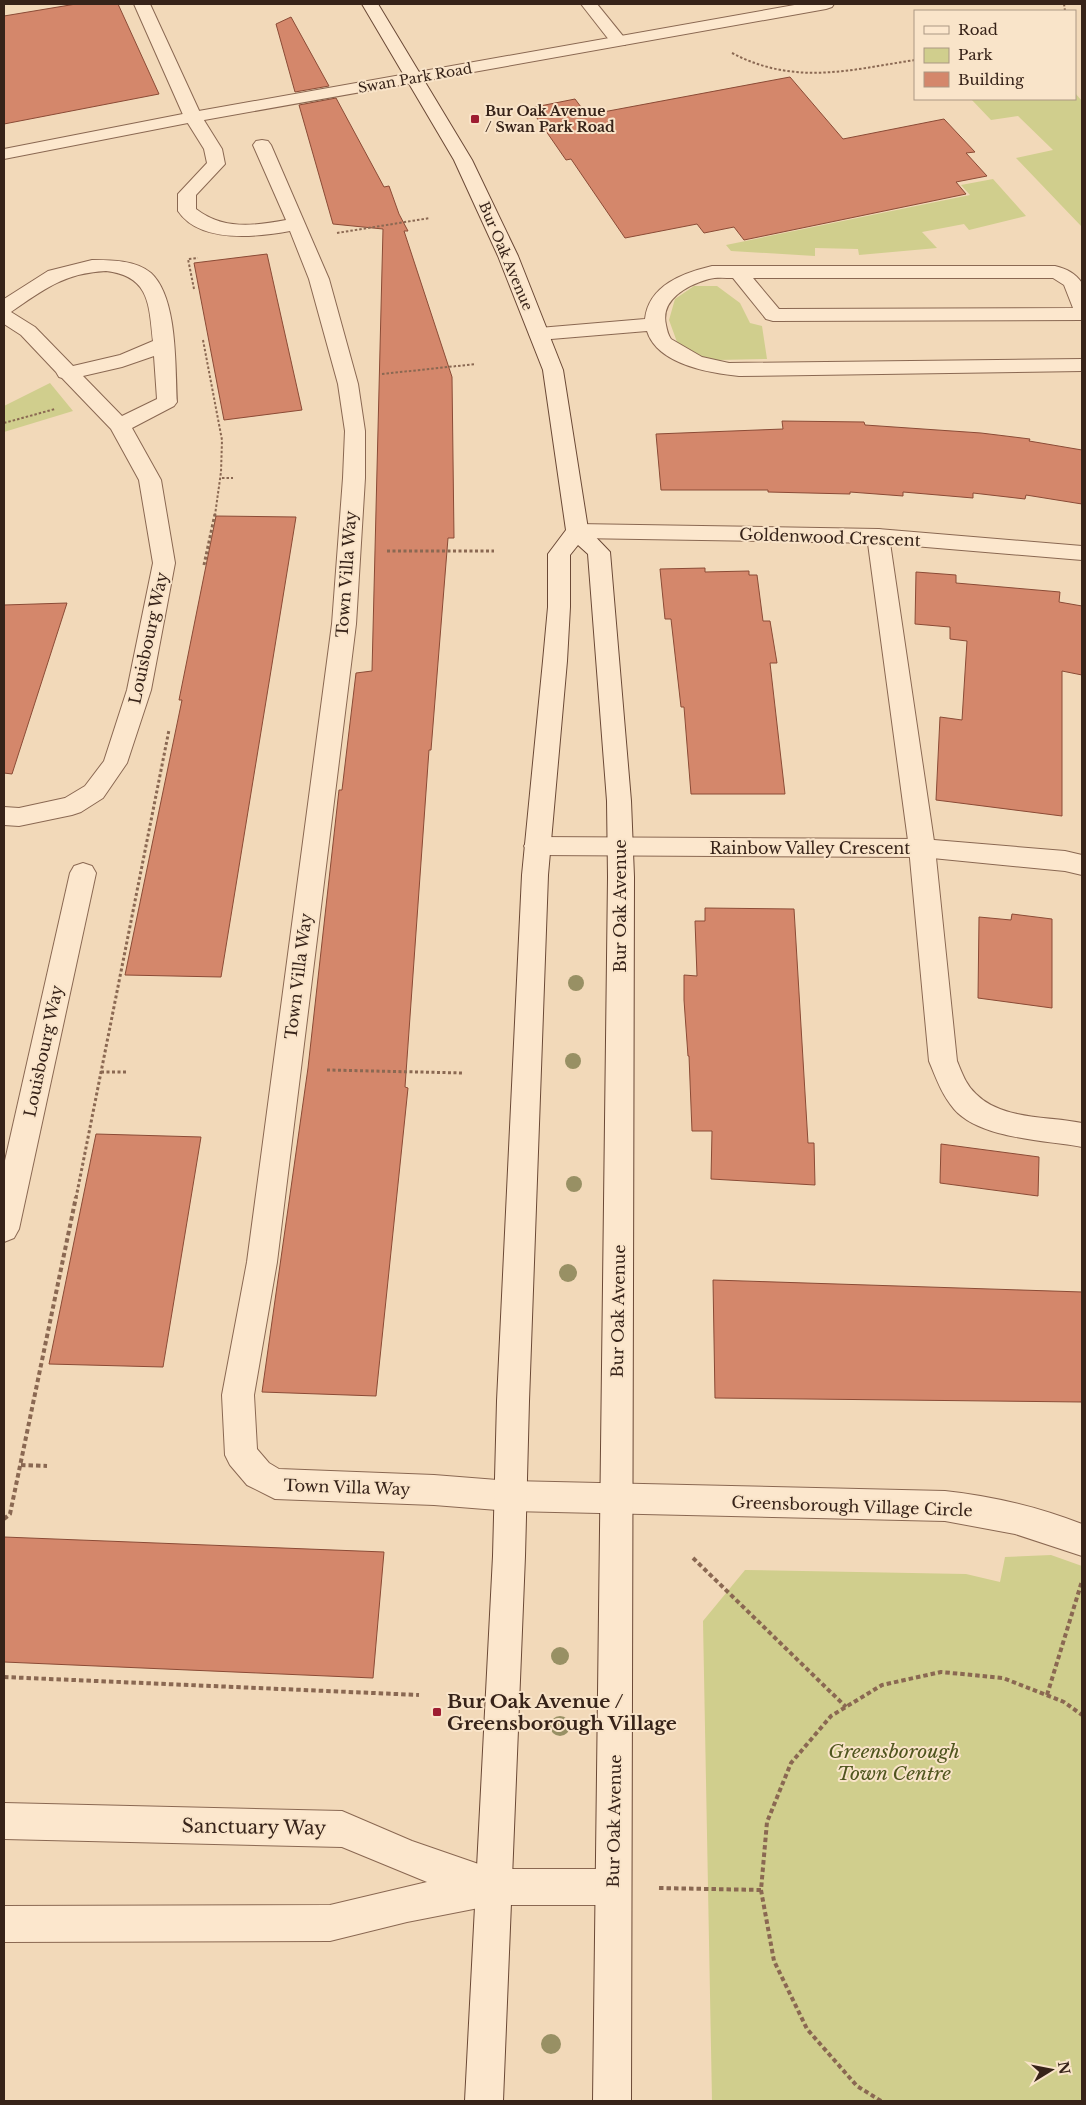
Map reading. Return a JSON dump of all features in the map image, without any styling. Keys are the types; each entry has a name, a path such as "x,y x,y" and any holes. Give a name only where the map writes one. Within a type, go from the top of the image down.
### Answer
{"street":[{"path":"142,4 193,117 213,148 216,164 187,194 188,211 202,223 216,228 245,232 300,232"},
{"name":"Bur Oak Avenue","path":"370,4 463,160 508,256 553,370 577,531 599,552 619,801 620,847 620,1189 612,2101"},
{"path":"589,4 619,41"},
{"name":"Swan Park Road","path":"4,154 193,117 826,4"},
{"name":"Town Villa Way","path":"262,145 319,279 346,378 355,431 344,624 262,1262 238,1395 241,1455 258,1474 275,1484 616,1500"},
{"path":"4,308 56,275 82,267 113,265 137,272 150,284 159,310 167,402 120,426"},
{"path":"1082,307 1073,280 1066,275 1055,272 712,272 694,276 682,282 664,296 656,308 654,324 661,341 686,358 713,367 739,370 1082,365"},
{"path":"738,272 773,315 1082,314"},
{"name":"Louisbourg Way","path":"4,316 28,331 66,373 120,426 150,480 164,563 139,690 115,763 94,792 72,806 19,817 4,816"},
{"path":"539,334 654,324"},
{"path":"66,373 105,366 134,358 162,345"},
{"path":"484,2101 511,1496 536,846 555,661 559,607 559,554 577,531"},
{"name":"Goldenwood Crescent","path":"577,531 878,536 1082,553"},
{"path":"878,536 922,848 943,1061 952,1085 970,1108 988,1118 1082,1135"},
{"name":"Rainbow Valley Crescent","path":"536,846 922,848 1064,861 1082,865"},
{"name":"Louisbourg Way","path":"4,1229 83,873"},
{"name":"Greensborough Village Circle","path":"616,1500 945,1506 986,1510 1038,1523 1082,1540"},
{"name":"Sanctuary Way","path":"4,1821 342,1829 410,1858 494,1887"},
{"name":"Sanctuary Way","path":"4,1924 330,1923 407,1904 494,1887 613,1887"}],"path":[{"path":"730,52 744,61 779,72 813,74 914,60"},
{"path":"300,232 430,218"},
{"path":"195,297 188,259 206,256"},
{"path":"202,335 222,440 222,478 204,566"},
{"path":"346,378 476,364"},
{"path":"4,423 92,398"},
{"path":"222,478 233,478"},
{"path":"348,550 494,551"},
{"path":"4,1519 10,1514 21,1465 170,725"},
{"path":"286,1069 464,1074"},
{"path":"101,1072 127,1072"},
{"path":"21,1465 46,1466"},
{"path":"693,1558 846,1707"},
{"path":"1047,1695 1082,1580"},
{"path":"881,2101 857,2086 807,2029 774,1961 761,1890 767,1822 791,1763 831,1716 882,1685 941,1672 1003,1678 1064,1702 1082,1715"},
{"path":"4,1677 419,1695"},
{"path":"613,1887 761,1890"}],"green space":[{"path":"1076,94 1082,101 1082,227 1016,158 1053,150 1018,116 991,120 972,100 1076,100"},
{"path":"993,179 1026,216 969,230 964,224 922,232 937,248 859,255 858,249 815,248 815,256 731,251 726,245 970,195 961,185"},
{"path":"694,286 717,286 740,303 750,323 762,326 767,359 717,360 691,354 677,342 669,320 675,299"},
{"path":"50,383 73,411 4,432 4,406"},
{"name":"Greensborough Town Centre","path":"1051,1555 1082,1566 1082,2101 712,2101 703,1621 745,1570 966,1574 1000,1582 1005,1557"}],"building":[{"path":"76,4 118,4 159,94 4,124 4,16"},
{"path":"291,17 329,86 295,92 276,24"},
{"path":"790,77 843,139 944,119 975,152 966,153 987,176 956,182 966,194 744,240 734,227 704,233 697,224 625,238 571,159 566,160 530,108 575,99 587,115"},
{"path":"336,98 384,187 389,186 399,214 408,231 404,231 452,377 454,538 448,538 431,750 429,750 405,1087 408,1088 376,1396 262,1392 308,1068 339,790 342,790 356,673 372,671 383,229 333,224 299,105"},
{"path":"267,254 302,410 224,420 194,263"},
{"path":"782,421 864,422 865,425 981,433 1030,439 1029,441 1082,450 1082,504 1026,495 1025,499 973,493 973,498 903,492 903,496 850,492 850,494 768,492 768,490 661,490 656,434 783,429"},
{"path":"216,516 296,517 221,977 125,975 182,700 179,700"},
{"path":"705,568 705,572 749,571 749,575 757,575 763,621 770,621 777,663 770,663 785,794 691,794 684,707 681,707 671,619 665,619 660,569"},
{"path":"916,572 956,575 956,583 1060,592 1059,602 1082,606 1082,675 1062,671 1062,816 936,800 940,717 962,720 967,641 950,639 950,627 915,624"},
{"path":"67,603 12,774 4,773 4,605"},
{"path":"705,908 794,909 808,1143 814,1143 815,1185 711,1179 712,1131 692,1131 689,1056 684,1000 684,975 697,976 695,921 705,921"},
{"path":"1012,914 1052,919 1052,1008 978,998 979,917 1011,920"},
{"path":"96,1134 201,1137 163,1367 49,1364"},
{"path":"941,1144 1039,1157 1038,1196 940,1183"},
{"path":"713,1280 1082,1292 1082,1402 715,1398"},
{"path":"4,1537 384,1552 373,1678 4,1662"}],"place":[{"name":"Bur Oak Avenue / Swan Park Road","path":"475,119"},
{"name":"Bur Oak Avenue / Greensborough Village","path":"437,1712"}]}
